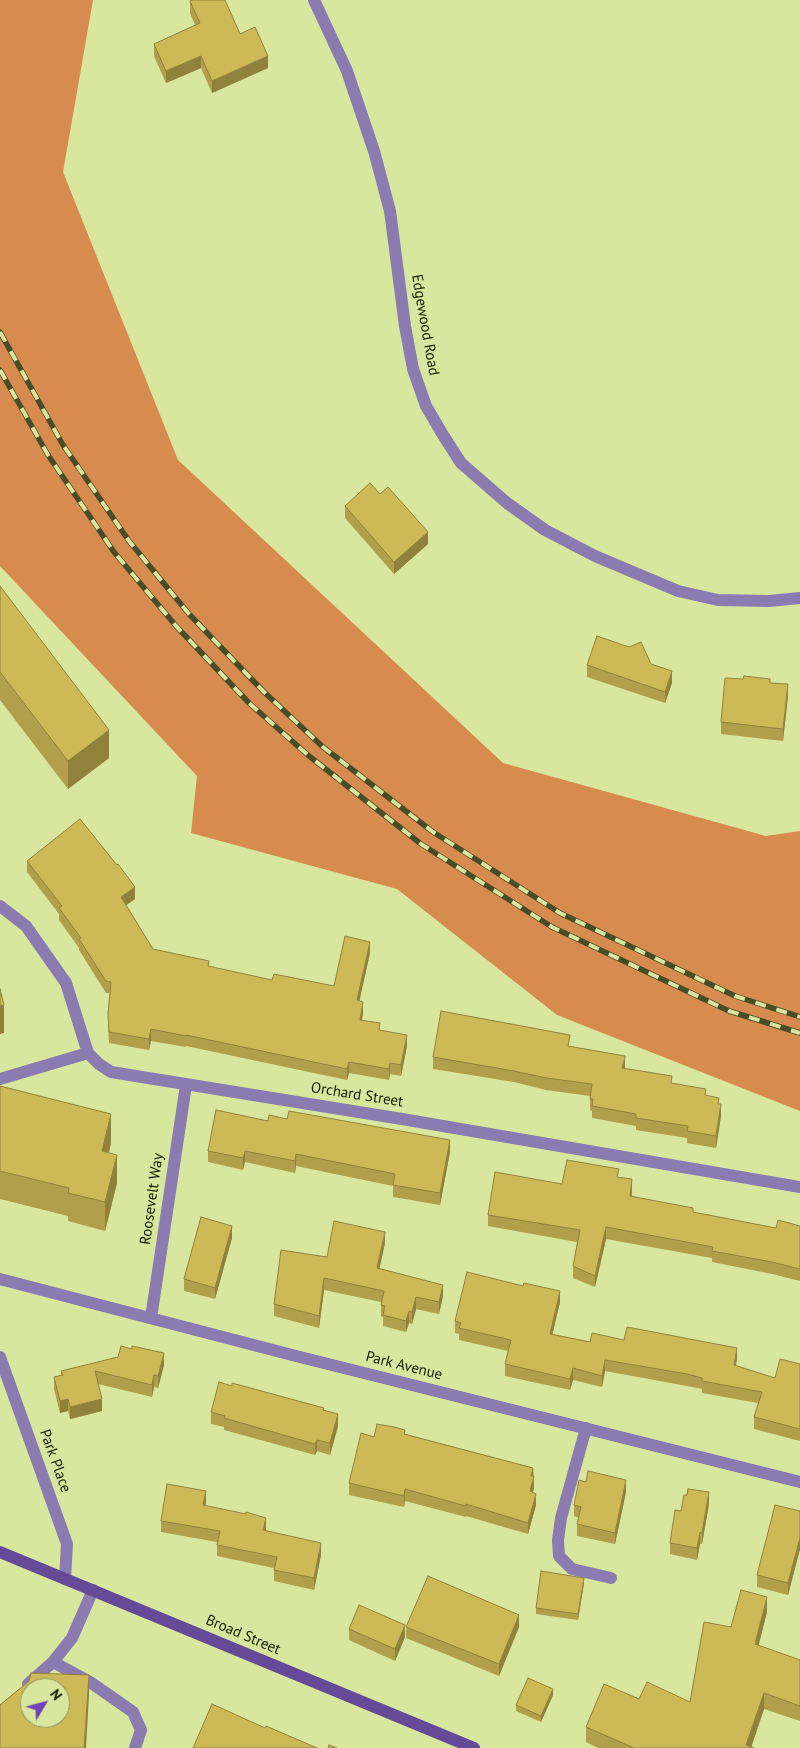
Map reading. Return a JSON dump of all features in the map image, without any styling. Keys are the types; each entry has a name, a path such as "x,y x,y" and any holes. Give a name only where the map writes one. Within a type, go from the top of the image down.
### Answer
{"main road":[{"name":"Broad Street","path":"0,1552 474,1748"}],"street":[{"name":"Edgewood Road","path":"314,0 347,71 390,211 413,369 426,406 461,463 508,503 545,530 595,556 678,591 718,600 769,602 800,598"},
{"path":"0,906 26,926 66,983 88,1053 0,1079"},
{"name":"Orchard Street","path":"88,1053 111,1072 402,1118 800,1187"},
{"name":"Roosevelt Way","path":"151,1318 186,1085"},
{"name":"Park Avenue","path":"0,1279 800,1482"},
{"name":"Park Place","path":"0,1356 67,1544 65,1579"},
{"path":"586,1428 561,1518 558,1540 559,1556 572,1568 611,1578"},
{"path":"15,1695 53,1662 72,1638 93,1590"},
{"path":"53,1662 90,1682 133,1712 141,1730 135,1748"}],"shaded area":[{"path":"0,0 93,0 63,172 178,460 503,763 766,836 800,831 800,1111 557,1015 397,889 191,833 197,776 0,566"}],"building":[{"path":"225,0 240,34 255,27 268,56 212,81 201,56 166,71 154,44 200,23 190,1"},
{"path":"370,483 380,494 388,487 428,532 394,562 345,506"},
{"path":"0,586 109,730 68,761 0,672"},
{"path":"597,636 629,647 641,642 651,664 672,671 665,692 587,665"},
{"path":"744,676 770,679 770,683 788,684 783,729 721,722 725,678 743,679"},
{"path":"80,819 135,887 121,897 153,949 209,961 208,966 272,980 274,974 334,986 345,936 370,942 357,1000 363,1002 360,1020 380,1023 379,1030 407,1035 401,1065 390,1063 389,1069 349,1062 347,1069 151,1029 149,1039 109,1032 108,1013 111,982 106,981 79,939 81,938 59,908 62,906 27,861"},
{"path":"0,989 4,1005 0,1006"},
{"path":"441,1011 570,1035 568,1046 625,1056 622,1068 672,1076 671,1083 706,1089 705,1095 719,1098 718,1104 721,1104 716,1136 687,1131 688,1126 636,1118 636,1114 592,1106 593,1099 590,1099 592,1084 546,1078 433,1057"},
{"path":"0,1086 111,1114 102,1151 117,1155 105,1202 68,1193 69,1188 0,1171"},
{"path":"216,1110 268,1121 269,1115 287,1119 289,1111 450,1140 440,1193 393,1185 395,1174 296,1154 295,1161 245,1151 243,1158 208,1151"},
{"path":"567,1160 619,1169 617,1177 632,1179 630,1196 693,1208 693,1212 776,1228 778,1220 800,1226 800,1269 712,1251 713,1247 606,1227 595,1276 573,1266 580,1230 488,1215 495,1172 562,1184"},
{"path":"201,1217 232,1226 215,1288 184,1279"},
{"path":"334,1221 385,1232 377,1268 443,1285 439,1302 416,1297 412,1312 409,1311 406,1321 383,1315 385,1306 381,1305 384,1291 324,1278 319,1316 274,1304 281,1250 327,1257"},
{"path":"467,1272 523,1286 524,1283 560,1291 550,1334 590,1342 592,1333 624,1340 627,1327 737,1348 734,1365 775,1378 780,1359 800,1364 800,1429 754,1417 762,1392 702,1381 702,1378 687,1374 605,1360 602,1376 573,1368 570,1379 505,1364 511,1340 459,1328 461,1323 455,1321"},
{"path":"121,1346 132,1349 132,1346 164,1353 158,1376 154,1375 152,1385 95,1371 102,1399 70,1407 68,1399 60,1401 54,1377 63,1375 61,1371 118,1357"},
{"path":"219,1382 232,1386 232,1383 324,1408 323,1410 338,1414 330,1443 317,1440 315,1444 224,1418 225,1416 211,1412"},
{"path":"377,1424 405,1430 404,1434 533,1468 531,1476 534,1476 530,1491 536,1494 528,1523 466,1504 466,1506 405,1489 404,1496 349,1483 361,1433 374,1437"},
{"path":"588,1471 626,1480 615,1533 577,1524 581,1507 574,1505 579,1480 586,1482"},
{"path":"167,1484 206,1491 203,1505 246,1514 246,1512 266,1518 263,1530 321,1543 314,1578 274,1570 277,1557 217,1545 220,1531 161,1521"},
{"path":"688,1489 709,1492 702,1533 700,1532 697,1548 670,1543 675,1510 681,1511 684,1495 687,1495"},
{"path":"775,1505 800,1511 800,1538 788,1583 757,1575"},
{"path":"541,1571 584,1578 578,1614 536,1608"},
{"path":"428,1576 519,1615 499,1664 406,1627"},
{"path":"741,1590 767,1597 755,1644 800,1660 800,1706 764,1693 746,1745 754,1748 634,1748 586,1727 604,1684 639,1699 647,1682 690,1702 704,1622 731,1627"},
{"path":"359,1605 405,1625 395,1649 349,1629"},
{"path":"31,1673 89,1675 84,1748 0,1748 0,1705 20,1688 20,1728 70,1728 70,1678 30,1678"},
{"path":"528,1678 553,1689 541,1716 516,1705"},
{"path":"212,1704 265,1728 266,1726 317,1748 193,1748"}],"railway":[{"path":"0,332 63,445 129,541 189,614 264,692 323,747 433,832 560,913 735,996 800,1017"},
{"path":"0,370 48,455 114,552 176,626 249,703 309,756 421,844 552,927 729,1011 800,1033"}]}
